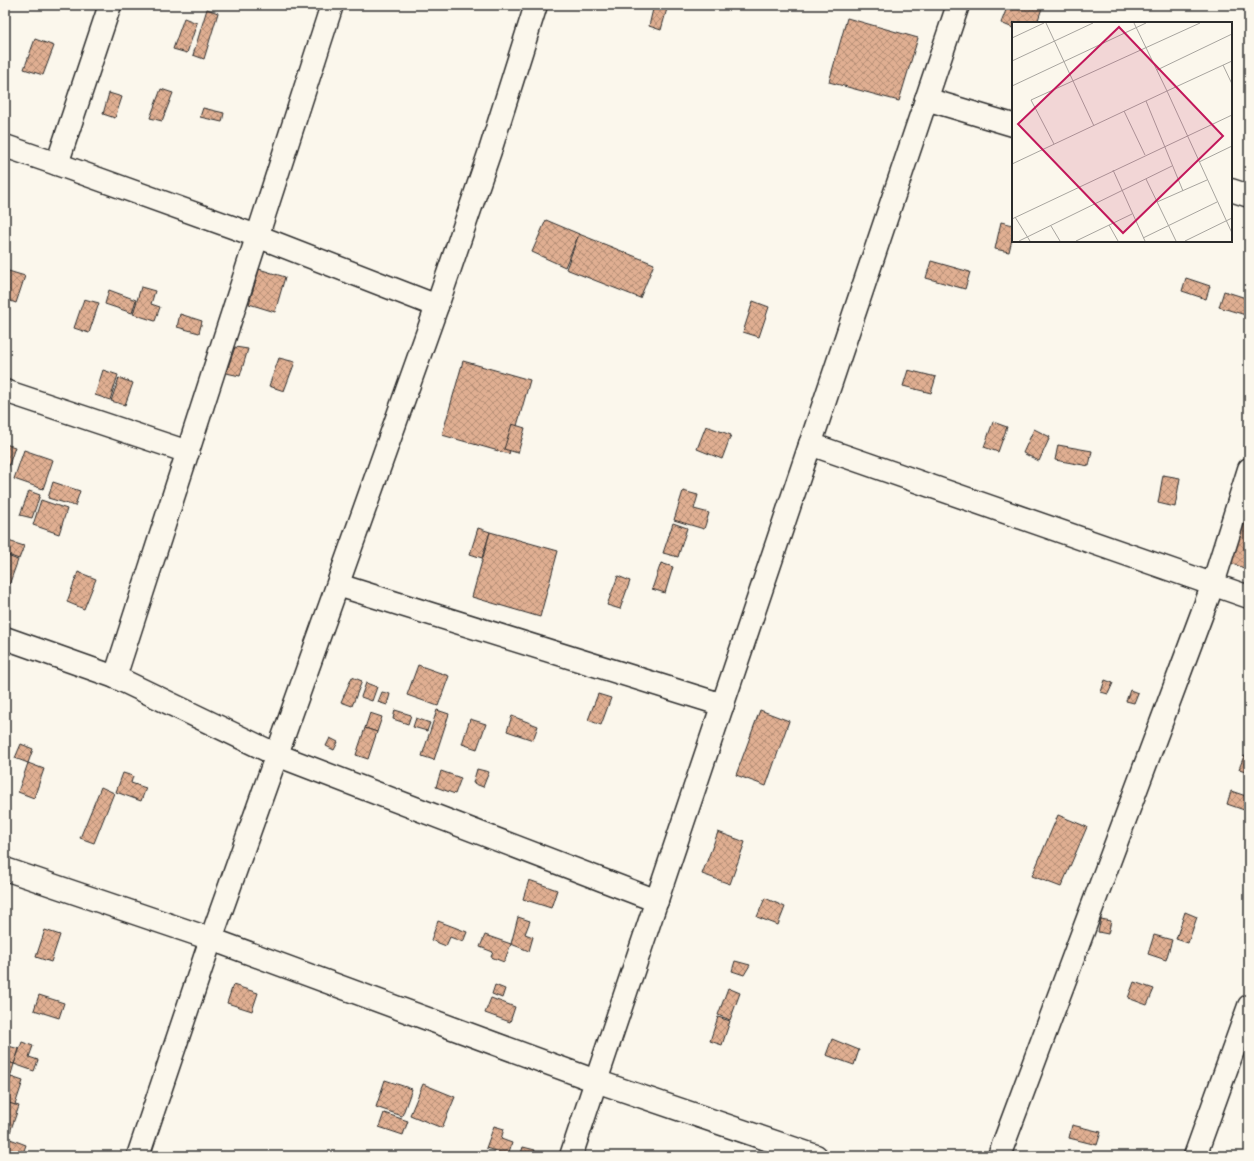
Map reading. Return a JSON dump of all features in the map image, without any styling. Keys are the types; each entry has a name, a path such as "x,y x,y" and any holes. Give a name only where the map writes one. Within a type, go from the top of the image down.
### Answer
{"street":[{"path":"57,164 110,5"},
{"path":"115,677 332,5"},
{"path":"138,1156 211,939 437,306 490,151 536,5"},
{"path":"571,1156 958,5"},
{"path":"926,99 1012,125"},
{"path":"5,146 258,236 437,306"},
{"path":"1232,190 1249,196"},
{"path":"5,391 188,452"},
{"path":"810,444 1249,597"},
{"path":"998,1156 1213,584 1249,470"},
{"path":"338,584 723,705"},
{"path":"5,638 115,677 277,755 657,901"},
{"path":"5,869 211,939 773,1149 816,1156"},
{"path":"1195,1156 1249,1006"}],"building":[{"path":"654,5 668,5 661,30 649,26"},
{"path":"1008,5 1043,5 1037,22 1012,22 1012,28 1001,23"},
{"path":"207,9 218,13 204,59 193,55"},
{"path":"184,18 197,23 187,53 173,49"},
{"path":"847,18 918,38 899,101 829,82"},
{"path":"35,39 54,46 43,75 24,69"},
{"path":"161,89 173,93 162,121 150,118"},
{"path":"109,93 122,97 115,118 103,114"},
{"path":"203,108 224,113 222,122 200,117"},
{"path":"546,220 579,234 565,267 532,252"},
{"path":"1001,222 1012,225 1012,239 1009,252 995,249"},
{"path":"579,234 654,264 640,298 566,269"},
{"path":"931,261 970,272 965,289 926,278"},
{"path":"259,269 285,277 275,312 249,304"},
{"path":"5,270 25,276 16,303 5,299"},
{"path":"1186,278 1210,286 1206,299 1182,291"},
{"path":"141,287 155,291 151,304 160,307 155,321 133,314"},
{"path":"109,290 136,300 132,313 105,304"},
{"path":"1224,291 1249,299 1249,316 1219,307"},
{"path":"84,299 99,303 89,333 74,328"},
{"path":"753,301 769,307 759,337 743,332"},
{"path":"180,314 202,321 199,333 177,327"},
{"path":"235,347 248,349 240,376 226,373"},
{"path":"279,358 295,362 284,391 269,386"},
{"path":"463,361 530,380 509,454 442,435"},
{"path":"103,370 118,375 110,400 95,395"},
{"path":"908,370 936,377 931,393 903,386"},
{"path":"119,378 133,383 125,405 111,401"},
{"path":"993,422 1007,427 998,452 984,447"},
{"path":"512,424 525,428 518,453 504,449"},
{"path":"706,426 731,435 722,459 697,449"},
{"path":"1034,429 1050,437 1039,461 1023,453"},
{"path":"5,444 15,447 5,477"},
{"path":"1058,445 1092,451 1089,466 1055,460"},
{"path":"24,450 53,460 43,489 14,479"},
{"path":"1163,475 1180,478 1175,507 1158,503"},
{"path":"53,482 80,491 75,506 48,498"},
{"path":"29,491 40,495 32,518 20,515"},
{"path":"683,491 698,495 694,509 709,513 704,529 674,520"},
{"path":"41,500 67,509 59,534 33,525"},
{"path":"1249,500 1249,570 1223,560"},
{"path":"673,523 687,528 678,557 663,553"},
{"path":"478,528 490,532 482,558 470,554"},
{"path":"490,532 558,551 540,617 472,597"},
{"path":"5,540 24,546 19,559 5,554"},
{"path":"5,555 18,560 9,585 5,584"},
{"path":"661,563 673,567 665,593 652,589"},
{"path":"78,572 96,579 84,609 67,602"},
{"path":"618,576 630,581 620,609 607,605"},
{"path":"418,665 449,676 438,706 407,695"},
{"path":"352,677 362,681 352,706 341,702"},
{"path":"1105,680 1113,683 1108,694 1101,692"},
{"path":"366,683 377,687 372,701 361,697"},
{"path":"1130,690 1138,693 1134,703 1126,701"},
{"path":"382,692 390,694 387,705 378,702"},
{"path":"598,694 611,698 601,725 588,720"},
{"path":"395,710 411,715 408,724 393,719"},
{"path":"437,710 449,714 434,760 422,756"},
{"path":"760,710 789,721 766,786 736,775"},
{"path":"370,713 382,717 377,732 365,728"},
{"path":"512,716 538,726 533,740 507,731"},
{"path":"416,718 430,723 427,731 413,727"},
{"path":"470,719 486,724 477,749 462,744"},
{"path":"365,728 377,732 368,759 356,755"},
{"path":"330,738 338,742 334,750 326,746"},
{"path":"21,744 33,749 28,763 15,758"},
{"path":"1244,756 1249,757 1249,772 1239,769"},
{"path":"28,763 44,769 34,798 18,792"},
{"path":"477,769 489,772 483,787 473,783"},
{"path":"441,771 461,778 455,794 436,787"},
{"path":"123,773 133,776 131,783 146,788 141,801 116,792"},
{"path":"101,787 114,793 94,843 80,838"},
{"path":"1231,791 1249,797 1249,806 1247,811 1227,804"},
{"path":"1058,815 1087,827 1061,887 1032,876"},
{"path":"718,832 745,842 730,884 702,874"},
{"path":"529,880 557,890 551,908 523,899"},
{"path":"765,898 785,907 778,925 757,917"},
{"path":"1185,912 1197,917 1188,943 1176,939"},
{"path":"518,917 530,921 525,934 533,937 529,951 511,944"},
{"path":"1101,919 1111,921 1108,934 1098,932"},
{"path":"438,921 467,932 463,942 450,937 446,946 431,940"},
{"path":"45,930 60,935 51,962 36,957"},
{"path":"485,935 511,944 504,962 491,957 493,952 480,947"},
{"path":"1154,935 1172,940 1166,960 1148,954"},
{"path":"735,961 750,965 744,975 732,971"},
{"path":"1134,982 1154,989 1147,1005 1128,998"},
{"path":"233,985 258,993 252,1011 227,1003"},
{"path":"495,985 505,989 502,998 492,994"},
{"path":"728,988 740,993 730,1020 718,1015"},
{"path":"39,995 64,1003 59,1018 34,1010"},
{"path":"491,998 515,1007 510,1022 485,1013"},
{"path":"718,1017 730,1021 722,1045 710,1041"},
{"path":"832,1039 859,1050 854,1065 826,1055"},
{"path":"22,1042 33,1046 29,1057 38,1060 34,1071 14,1064"},
{"path":"5,1045 19,1049 14,1064 5,1061"},
{"path":"5,1061 14,1064 5,1095"},
{"path":"11,1077 23,1081 15,1105 5,1102 5,1094"},
{"path":"385,1080 412,1089 402,1116 376,1107"},
{"path":"423,1084 455,1097 442,1128 410,1115"},
{"path":"5,1102 19,1106 8,1138 5,1137"},
{"path":"384,1113 408,1121 403,1135 379,1127"},
{"path":"1072,1125 1101,1132 1097,1145 1069,1138"},
{"path":"494,1126 504,1129 501,1139 512,1143 508,1155 486,1148"},
{"path":"5,1137 26,1145 22,1156 5,1156"},
{"path":"523,1147 535,1150 533,1156 520,1156"}]}
